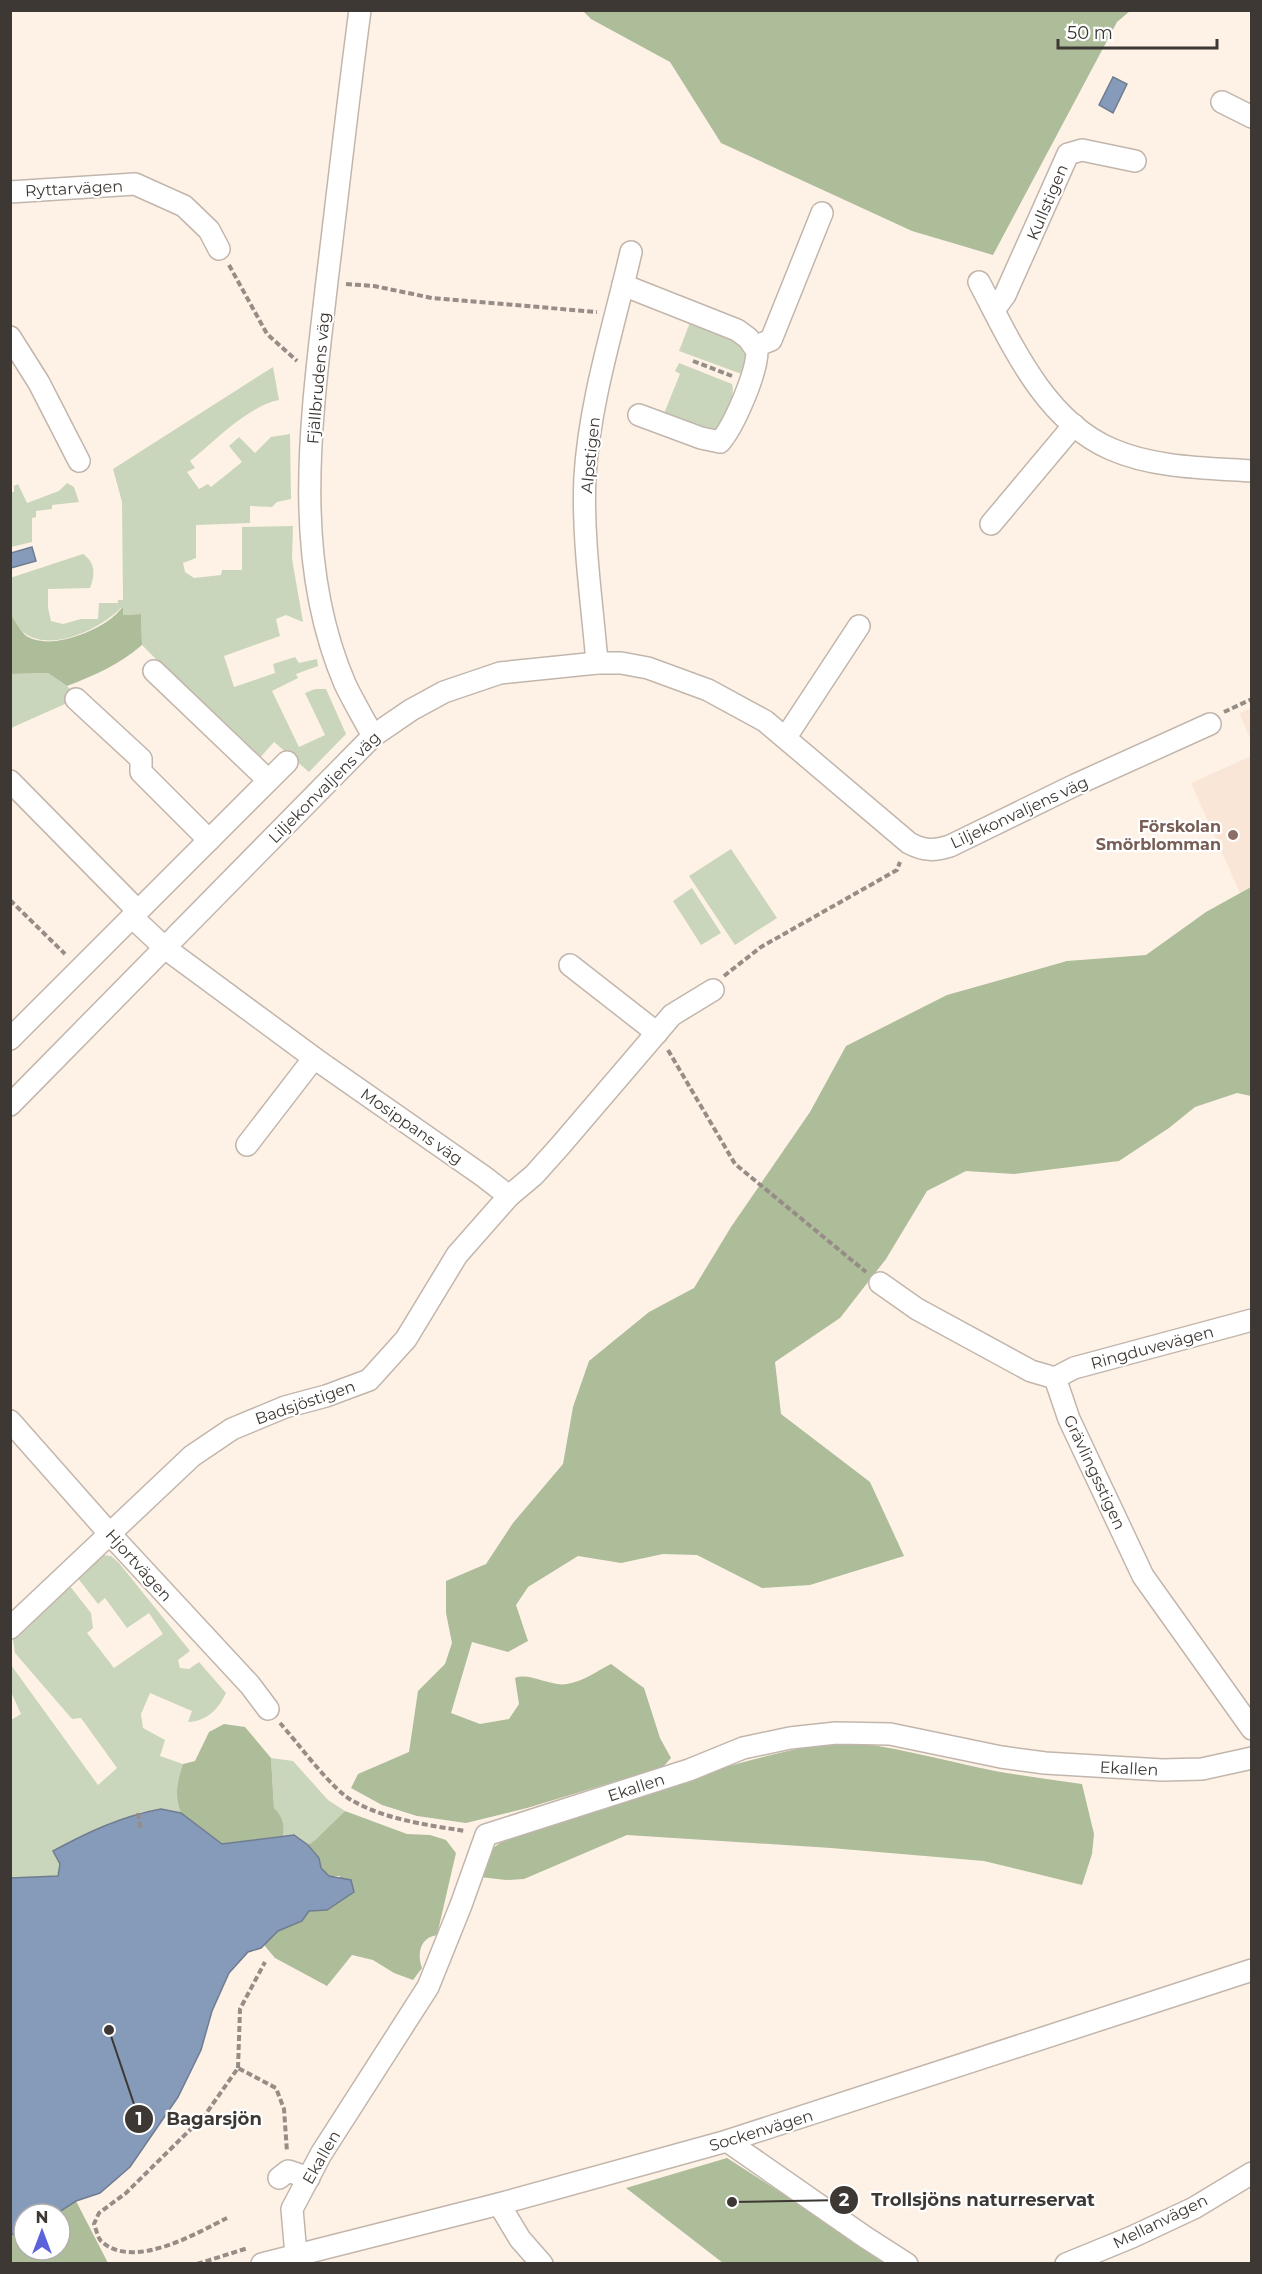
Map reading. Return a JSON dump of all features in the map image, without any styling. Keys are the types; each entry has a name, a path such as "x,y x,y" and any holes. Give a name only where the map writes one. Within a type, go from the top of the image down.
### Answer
{"street":[{"name":"Fjällbrudens väg","path":"360,10 316,375 309,474 314,566 327,631 346,684 373,736"},
{"path":"1222,102 1251,117"},
{"name":"Kullstigen","path":"994,310 1005,294 1068,154 1082,150 1135,161"},
{"name":"Ryttarvägen","path":"10,192 135,184 184,206 208,230 219,249"},
{"path":"756,346 771,340 822,213"},
{"name":"Alpstigen","path":"597,663 586,534 585,476 599,380 631,252"},
{"path":"979,282 1039,388 1059,412 1103,446 1145,460 1251,471"},
{"path":"623,285 737,330 756,346 757,358 749,382 730,430 720,442 701,438 639,415"},
{"path":"10,337 39,383 79,460"},
{"path":"991,524 1074,425"},
{"path":"786,737 859,626"},
{"name":"Liljekonvaljens väg","path":"10,1105 373,736 411,710 444,692 469,682 500,674 597,663 621,663 648,668 679,678 708,690 765,721 909,843 922,850 935,850 950,846 1075,785 1210,724"},
{"path":"154,671 267,779"},
{"path":"76,699 141,759 141,772 209,840"},
{"path":"10,1039 286,762"},
{"path":"10,781 135,914"},
{"name":"Mosippans väg","path":"135,914 165,948 314,1058 509,1196"},
{"path":"570,965 657,1033"},
{"name":"Badsjöstigen","path":"10,1628 192,1456 232,1429 285,1407 326,1396 369,1380 406,1339 457,1255 509,1196 534,1175 672,1015 713,990"},
{"path":"248,1145 314,1058"},
{"path":"880,1283 917,1309 1031,1371 1055,1378"},
{"name":"Ringduvevägen","path":"1055,1378 1074,1368 1251,1320"},
{"name":"Grävlingsstigen","path":"1055,1378 1069,1419 1143,1576 1251,1729"},
{"name":"Hjortvägen","path":"10,1421 109,1533 250,1685 268,1709"},
{"name":"Ekallen","path":"296,2255 292,2209 321,2154 428,1987 486,1835 689,1770 743,1748 790,1738 836,1733 890,1734 1001,1757 1045,1763 1202,1769 1251,1758"},
{"name":"Sockenvägen","path":"262,2264 499,2204 727,2141 1251,1970"},
{"path":"727,2141 907,2264"},
{"name":"Mellanvägen","path":"1066,2264 1194,2208 1251,2173"},
{"path":"284,2174 309,2178"},
{"path":"499,2204 520,2239 542,2264"}],"path":[{"path":"219,249 267,334 292,358 316,375"},
{"path":"327,282 374,286 432,298 616,314"},
{"path":"693,361 749,382"},
{"path":"1210,724 1216,715 1251,699"},
{"path":"713,990 719,980 761,947 897,870 909,843"},
{"path":"10,900 80,970"},
{"path":"657,1033 735,1164 880,1283"},
{"path":"268,1709 338,1789 352,1801 417,1823 486,1835"},
{"path":"138,1813 141,1830"},
{"path":"227,2218 172,2245 137,2252 118,2250 101,2241 94,2224 99,2213 126,2193 205,2115 238,2068 240,2009 265,1962"},
{"path":"238,2068 276,2088 284,2109 284,2174"}],"shaded area":[{"path":"1251,708 1251,740 1239,713"},
{"name":"Förskolan Smörblomman","path":"1251,756 1251,887 1240,893 1191,783"}],"green space":[{"path":"583,11 1130,11 1117,22 993,255 912,231 721,143 670,62 591,19"},
{"path":"691,320 747,341 747,376 679,351"},
{"path":"679,363 732,384 729,410 714,432 663,416 680,374 675,371"},
{"path":"273,367 279,400 256,409 232,425 190,461 195,468 187,472 199,489 208,484 211,487 242,462 229,446 239,437 255,453 271,437 290,434 291,499 277,502 272,507 250,506 250,523 196,525 196,558 183,563 185,572 194,578 221,575 222,570 242,570 242,527 293,526 292,559 303,622 286,615 276,619 280,636 224,656 234,687 275,673 273,664 295,657 299,663 317,659 318,666 296,674 298,678 272,691 299,747 325,735 305,693 315,689 326,689 346,734 309,772 274,742 257,761 142,645 141,614 122,615 122,607 111,617 81,634 64,639 48,640 33,638 20,630 9,607 10,578 83,554 92,565 93,578 90,588 48,589 51,621 63,624 81,619 98,619 99,603 118,603 118,600 123,600 122,502 113,469"},
{"path":"67,483 74,487 79,502 52,505 52,509 36,511 36,517 32,518 32,542 11,547 11,492 14,492 14,486 18,484 27,503 59,491"},
{"path":"123,607 123,615 141,614 142,645 116,664 67,686 48,673 11,674 11,615 28,637 58,641 81,635 101,625"},
{"path":"48,673 76,695 65,704 11,728 11,674"},
{"path":"731,849 777,918 735,945 689,876"},
{"path":"1251,887 1251,1096 1237,1093 1195,1107 1169,1128 1119,1161 1014,1174 966,1171 927,1191 886,1259 840,1318 775,1362 781,1414 870,1482 904,1556 810,1585 762,1588 697,1555 663,1554 621,1563 578,1556 528,1587 516,1605 528,1641 508,1652 472,1642 451,1713 480,1724 509,1719 519,1704 515,1678 527,1677 567,1684 584,1679 611,1664 644,1688 660,1738 671,1758 663,1767 527,1808 466,1823 417,1816 382,1805 351,1788 358,1774 409,1752 418,1691 445,1664 452,1643 446,1613 446,1581 486,1564 513,1523 563,1464 573,1407 589,1361 649,1312 694,1288 731,1227 810,1112 846,1046 947,995 1067,961 1146,955 1206,912"},
{"path":"692,888 721,933 701,945 673,901"},
{"path":"103,1555 111,1556 119,1563 190,1651 178,1660 180,1668 189,1669 199,1662 226,1693 211,1714 195,1721 188,1722 192,1711 150,1693 141,1714 143,1728 165,1740 160,1756 183,1764 177,1788 181,1813 161,1809 138,1813 53,1851 60,1864 58,1876 11,1878 11,1720 21,1714 11,1692 11,1665 98,1785 117,1768 81,1718 72,1719 15,1653 13,1640 69,1585 91,1613 93,1628 87,1633 114,1668 163,1634 149,1613 127,1628 105,1598 98,1604 77,1577"},
{"path":"224,1724 245,1727 271,1758 274,1808 283,1821 283,1836 222,1844 181,1813 177,1789 183,1764 195,1761 209,1732"},
{"path":"836,1741 916,1753 995,1771 1082,1784 1094,1834 1092,1854 1082,1885 984,1861 831,1848 627,1835 524,1879 506,1880 480,1877 487,1852 516,1832 715,1770"},
{"path":"271,1758 293,1761 328,1800 345,1811 308,1845 294,1835 283,1836 283,1821 274,1808"},
{"path":"345,1811 407,1834 430,1835 446,1840 456,1853 437,1935 423,1943 420,1952 422,1968 413,1980 394,1973 373,1960 352,1955 327,1986 275,1958 264,1945 278,1931 302,1921 309,1910 327,1910 340,1876 329,1876 321,1868 319,1858 308,1845"},
{"path":"727,2158 890,2263 723,2263 626,2188"},
{"path":"76,2201 108,2263 11,2263 10,2235 12,2234 12,2262 72,2262 72,2204"}],"water":[{"path":"1113,77 1127,84 1113,113 1099,105"},
{"path":"32,547 36,561 11,568 11,553"},
{"path":"161,1809 181,1813 222,1844 294,1835 308,1845 319,1858 321,1868 329,1876 351,1880 354,1892 327,1910 309,1911 302,1921 278,1931 261,1948 248,1952 229,1973 212,2011 201,2050 178,2097 130,2167 100,2193 72,2204 12,2202 11,2235 11,1878 58,1876 60,1864 53,1851 79,1837 133,1816"}],"place":[{"name":"Förskolan Smörblomman","path":"1233,835"},
{"name":"Bagarsjön","path":"109,2030"},
{"name":"Trollsjöns naturreservat","path":"732,2202"}]}
